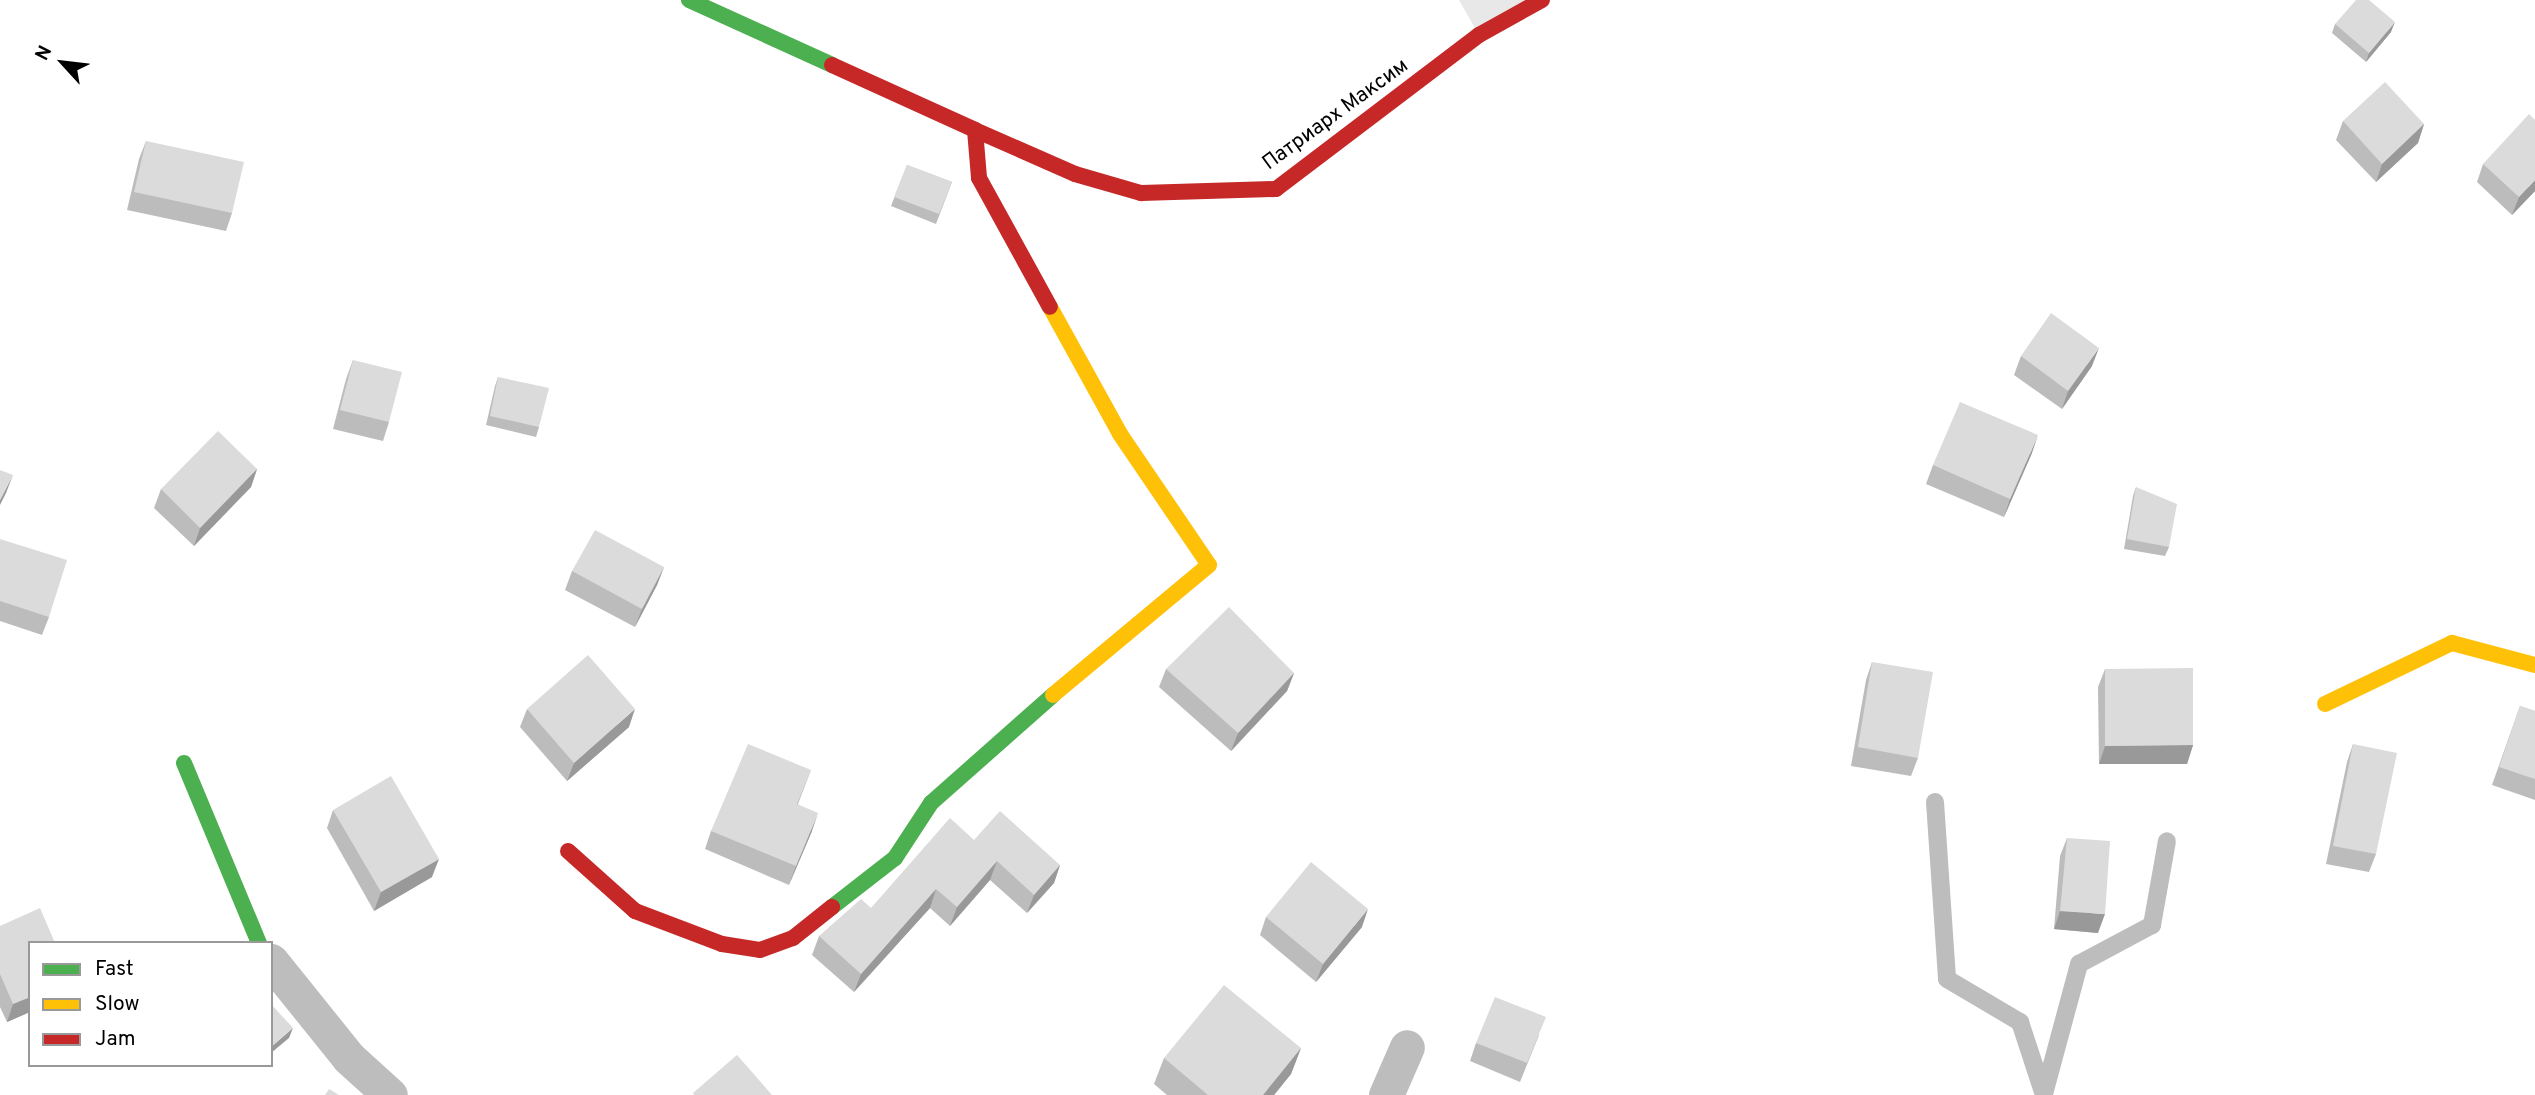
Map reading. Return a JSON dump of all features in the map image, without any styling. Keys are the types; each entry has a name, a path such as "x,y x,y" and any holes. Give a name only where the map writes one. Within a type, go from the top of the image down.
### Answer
{"street":[{"name":"Патриарх Максим","path":"689,0 1075,174 1141,193 1276,189 1479,35 1542,0"},
{"path":"568,851 635,911 722,944 760,950 793,938 895,858 931,803 1000,739 1209,565 1119,435 979,178 975,130"},
{"path":"2325,704 2452,643 2535,665"},
{"path":"184,763 258,941"},
{"path":"273,963 349,1058 390,1095"},
{"path":"1386,1095 1407,1047"}],"lane":[{"path":"1935,802 1947,979 2020,1022 2044,1095"},
{"path":"2044,1095 2079,964 2152,925 2167,841"}],"shaded area":[{"path":"1459,0 1542,0 1479,35"}],"building":[{"path":"2356,0 2369,0 2395,22 2369,53 2335,24"},
{"path":"2385,82 2424,124 2382,164 2343,121"},
{"path":"2529,114 2535,120 2535,180 2519,197 2483,164"},
{"path":"146,141 244,162 232,213 134,192"},
{"path":"907,165 952,182 939,214 894,197"},
{"path":"2051,313 2099,348 2068,391 2021,356"},
{"path":"353,360 402,372 389,422 340,410"},
{"path":"498,377 549,388 539,427 490,416"},
{"path":"1960,402 2038,435 2010,499 1933,465"},
{"path":"218,431 257,469 200,528 161,489"},
{"path":"0,470 13,475 0,500"},
{"path":"2136,487 2177,504 2169,547 2127,539"},
{"path":"595,530 664,567 642,609 572,571"},
{"path":"0,539 67,560 49,617 0,601"},
{"path":"1229,607 1294,673 1238,733 1166,669"},
{"path":"588,655 635,709 574,763 527,709"},
{"path":"1872,662 1933,672 1918,758 1858,747"},
{"path":"2193,668 2193,745 2105,746 2105,669"},
{"path":"2520,706 2535,711 2535,779 2499,767"},
{"path":"748,744 811,770 797,804 818,813 796,866 711,831"},
{"path":"2353,744 2397,753 2376,854 2333,846"},
{"path":"391,776 439,859 381,892 333,810"},
{"path":"1000,811 1060,865 1034,895 997,861 957,907 936,889 861,974 819,936 861,899 871,908 950,818 974,840"},
{"path":"2067,838 2110,841 2105,914 2060,911"},
{"path":"1311,862 1368,909 1323,964 1266,917"},
{"path":"40,908 54,941 28,941 28,998 13,1004 0,974 0,926"},
{"path":"1224,985 1301,1048 1263,1095 1208,1095 1164,1058"},
{"path":"1495,997 1546,1017 1527,1063 1476,1043"},
{"path":"273,1006 293,1028 273,1045"},
{"path":"737,1055 772,1095 694,1095 693,1093"},
{"path":"329,1089 339,1095 325,1095"}],"traffic: fast":[{"path":"689,0 832,65"},
{"path":"832,907 895,858 931,803 1053,695"},
{"path":"184,763 258,941"}],"traffic: slow":[{"path":"1050,307 1120,434 1209,565 1053,695"},
{"path":"2325,704 2452,643 2535,665"}],"traffic: jam":[{"path":"975,130 1075,174 1141,193 1276,189 1479,35 1542,0"},
{"path":"832,65 975,130 979,178 1050,307"},
{"path":"568,851 635,911 722,944 760,950 793,938 832,907"}]}
